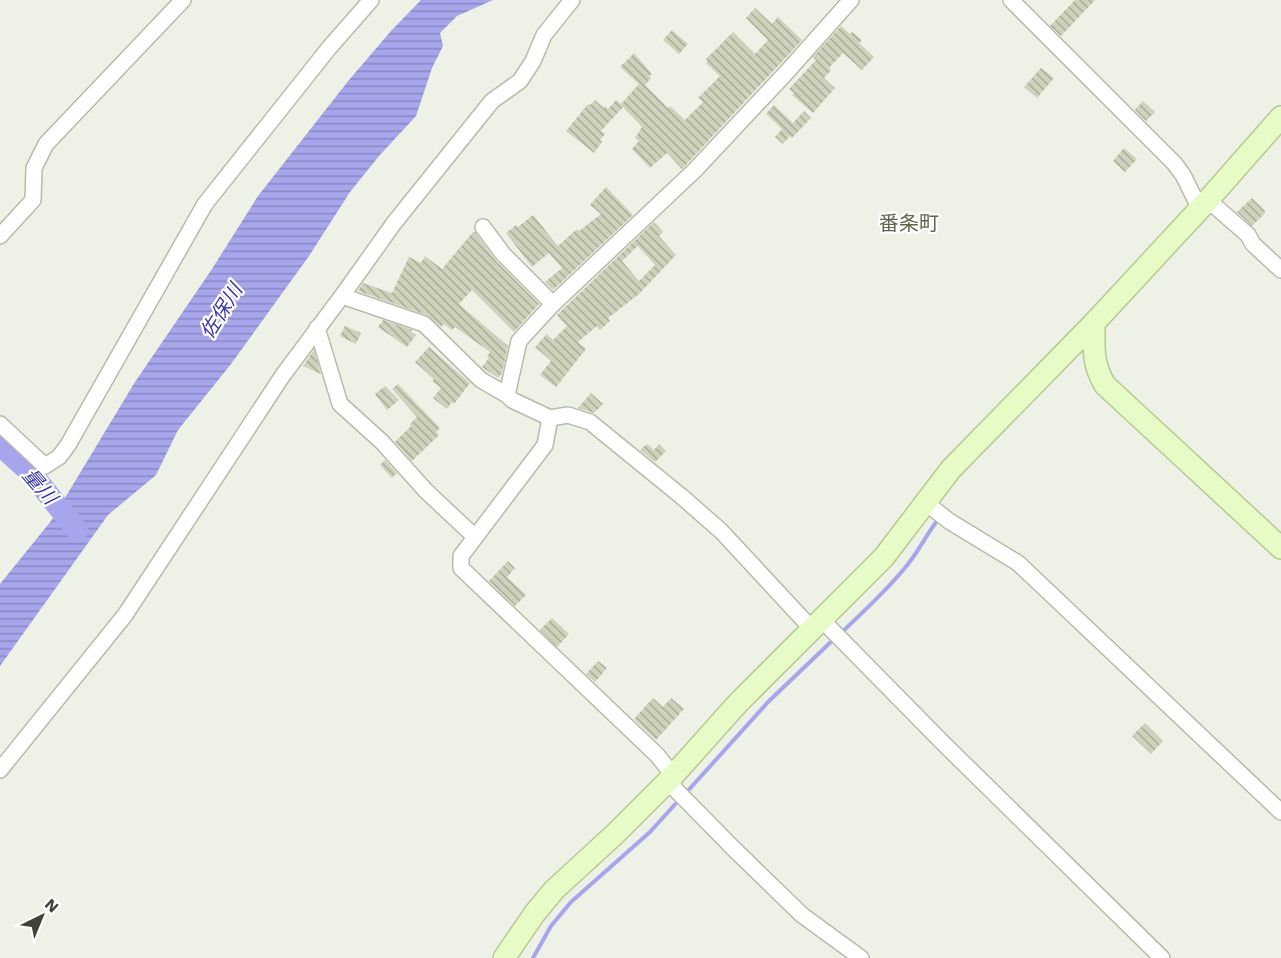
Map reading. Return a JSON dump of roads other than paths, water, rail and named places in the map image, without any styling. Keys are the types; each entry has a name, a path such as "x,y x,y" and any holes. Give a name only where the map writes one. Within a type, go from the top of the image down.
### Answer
{"street":[{"path":"0,236 33,200 34,168 46,144 183,0"},
{"path":"0,424 45,466 59,457 205,204 329,48 371,0"},
{"path":"0,770 125,615 283,375 394,223 492,101 520,81 533,61 544,35 572,0"},
{"path":"507,395 519,341 553,304 696,170 850,0"},
{"path":"1011,0 1174,163 1204,205 1248,235 1253,244 1281,270"},
{"path":"508,957 535,913 554,890 671,778 738,703 884,557 951,469 1094,323 1204,205 1281,117"},
{"path":"483,227 503,254 553,304"},
{"path":"342,296 424,324 481,380 512,400 550,418 568,415 590,422 721,531 942,742 1162,958"},
{"path":"1094,323 1095,362 1097,372 1105,385 1281,548"},
{"path":"318,328 340,404 382,442 426,491 475,537"},
{"path":"550,418 545,444 461,556 461,568 657,755 669,770 674,788 802,915 861,958"},
{"path":"925,502 949,521 1018,563 1278,805"}],"water":[{"name":"佐保川","path":"421,0 493,0 457,16 440,33 443,46 432,68 416,116 350,192 309,256 231,364 178,430 156,475 108,515 0,666 0,584 51,521 135,382 212,269 258,196 349,80"}],"waterway":[{"name":"量川","path":"0,445 31,473 77,530"},
{"path":"841,633 882,594 904,569 939,518"},
{"path":"685,794 768,702 835,638"},
{"path":"533,958 551,926 571,902 650,832 679,800"}],"district":[{"name":"番条町","path":"909,223"}]}
